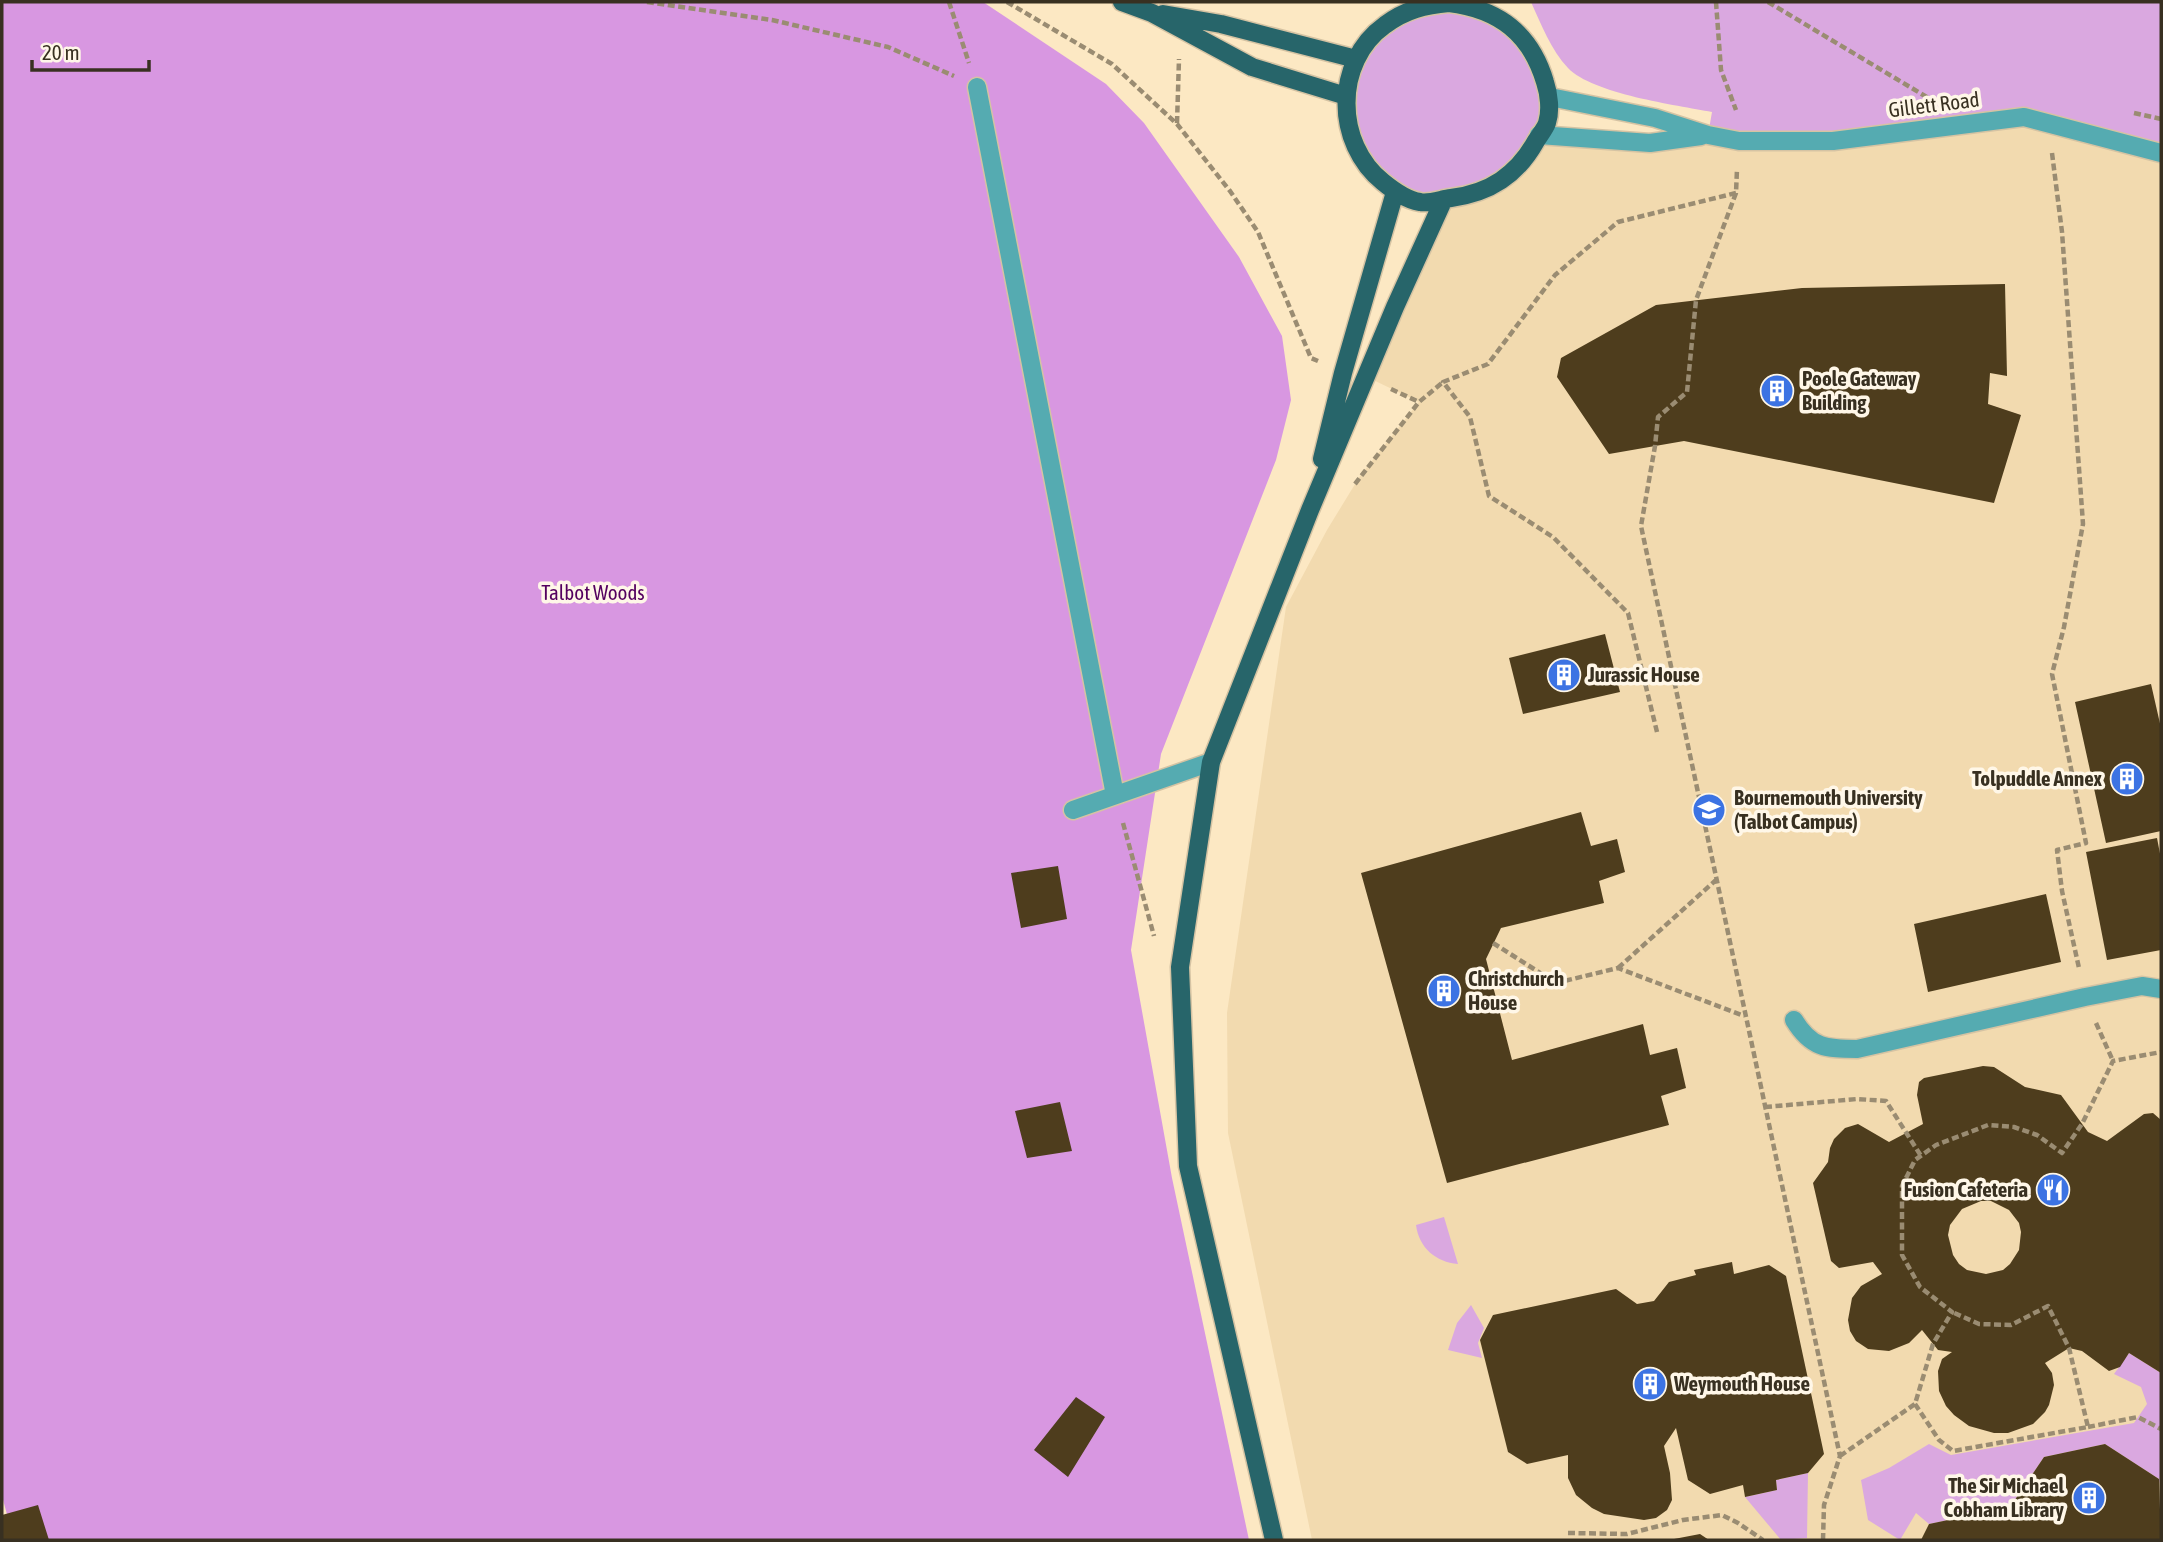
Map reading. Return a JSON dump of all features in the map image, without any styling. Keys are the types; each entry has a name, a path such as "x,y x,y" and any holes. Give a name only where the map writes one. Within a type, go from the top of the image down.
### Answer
{"main road":[{"path":"1122,2 1152,13 1252,67 1346,96"},
{"path":"1428,3 1450,3 1500,10 1539,62 1550,97 1547,124 1526,159 1509,176 1488,189 1466,196 1422,203 1395,192 1374,175 1356,149 1346,114 1346,96 1349,77 1367,42 1383,26 1405,12 1428,3"},
{"path":"1152,13 1221,24 1356,59"},
{"path":"1310,510 1343,373 1395,192"},
{"path":"1274,1540 1188,1166 1180,967 1211,762 1310,510 1395,307 1444,199"}],"street":[{"path":"977,87 1115,795"},
{"name":"Gillett Road","path":"1550,97 1655,118 1708,135 1739,141 1833,141 2024,117 2161,153"},
{"name":"Gillett Road","path":"1539,135 1650,143 1708,135"},
{"path":"1073,810 1211,762"},
{"path":"1794,1020 1805,1038 1832,1049 1857,1049 2085,997 2142,986 2161,989"}],"path":[{"path":"647,2 772,20 888,47 977,87"},
{"path":"949,2 977,87"},
{"path":"1007,2 1112,64 1177,124 1230,191 1258,232 1311,358 1343,373"},
{"path":"1716,2 1721,69 1743,128 1739,141 1736,193 1696,300 1687,391 1658,417 1641,526 1840,1456 1824,1505 1823,1540"},
{"path":"1769,2 1936,103 1925,105"},
{"path":"2047,123 2062,232 2083,524 2064,627 2052,674 2086,843 2057,850 2062,891 2085,997 2113,1061 2082,1124 2062,1153 2037,1135 2014,1127 1988,1125 1936,1145 1915,1160 1902,1186 1902,1255 1920,1287 1952,1312 1979,1324 2011,1325 2048,1306 2069,1348 2088,1427"},
{"path":"1657,732 1628,612 1553,537 1489,496 1470,417 1443,382 1488,364 1555,275 1618,222 1736,193"},
{"path":"1367,377 1419,402"},
{"path":"1115,795 1154,938"},
{"path":"1493,943 1556,983 1618,968 1716,880"},
{"path":"1618,968 1745,1016"},
{"path":"2113,1061 2161,1052"},
{"path":"1765,1107 1857,1099 1886,1101 1921,1156"},
{"path":"1840,1456 1915,1404 1933,1344 1952,1312"},
{"path":"1915,1404 1939,1440 1953,1451 2138,1417 2161,1429"},
{"path":"1568,1533 1628,1534 1683,1520 1722,1515 1763,1540"}],"shaded area":[{"path":"1531,2 2161,2 2161,153 2024,117 1833,141 1708,135 1712,112 1615,92 1580,77 1568,68 1556,53"},
{"path":"1449,3 1521,35 1549,101 1526,159 1466,196 1395,192 1373,175 1346,96 1383,26"},
{"name":"Bournemouth University (Talbot Campus)","path":"2024,117 2161,153 2161,1540 1312,1540 1228,1133 1227,1013 1286,607 1327,530 1360,476 1419,402 1367,377 1444,199 1539,135 1650,143"},
{"path":"1444,1217 1458,1264 1436,1257 1425,1247 1418,1233 1416,1225"},
{"path":"1471,1305 1484,1328 1478,1343 1482,1358 1448,1350 1457,1323"},
{"path":"2129,1353 2161,1373 2161,1489 2159,1479 2105,1444 2044,1457 2010,1507 1929,1524 1916,1513 1900,1540 1868,1520 1861,1480 1889,1468 1929,1444 1951,1455 2134,1423 2147,1404 2141,1387 2114,1374"},
{"path":"1808,1473 1807,1538 1781,1540 1745,1497 1777,1490 1776,1480"}],"green space":[{"name":"Talbot Woods","path":"2,2 983,2 1106,84 1144,123 1239,257 1282,336 1291,400 1276,460 1161,754 1131,950 1172,1178 1249,1540 14,1540 2,1496"}],"building":[{"name":"Poole Gateway Building","path":"2005,284 2007,376 1990,373 1988,404 2021,415 1994,503 1684,441 1609,454 1557,377 1561,358 1656,305 1802,288"},
{"name":"Jurassic House","path":"1605,634 1620,692 1523,714 1509,658"},
{"name":"Tolpuddle Annex","path":"2151,684 2161,728 2161,831 2106,843 2075,702"},
{"name":"Christchurch House","path":"1581,812 1591,846 1617,839 1625,872 1599,881 1604,903 1501,928 1486,959 1512,1060 1643,1024 1650,1055 1677,1048 1686,1088 1661,1096 1669,1125 1447,1183 1361,873"},
{"name":"Tolpuddle Annex","path":"2157,838 2161,859 2161,950 2107,960 2086,852"},
{"path":"1058,866 1067,919 1021,928 1011,873"},
{"path":"2046,894 2061,962 1928,992 1914,924"},
{"path":"1983,1066 1994,1067 2025,1087 2061,1095 2088,1132 2107,1141 2144,1114 2153,1113 2161,1120 2161,1373 2129,1353 2120,1367 2109,1371 2082,1351 2069,1348 2045,1363 2052,1373 2054,1385 2045,1412 2033,1424 2008,1433 1994,1433 1969,1426 1946,1406 1939,1391 1938,1371 1942,1359 1952,1352 1938,1350 1922,1330 1909,1343 1889,1351 1868,1349 1856,1341 1848,1320 1852,1298 1861,1286 1882,1274 1873,1262 1839,1268 1831,1261 1813,1183 1828,1162 1834,1139 1845,1128 1858,1124 1889,1142 1923,1124 1917,1095 1919,1082 1924,1078","holes":["1981,1201 1991,1201 2009,1210 2019,1223 2021,1232 2019,1250 2010,1264 2003,1270 1986,1274 1967,1270 1959,1264 1953,1255 1948,1235 1950,1225 1962,1209"]},
{"path":"1060,1102 1072,1151 1027,1158 1015,1111"},
{"name":"Weymouth House","path":"1732,1262 1734,1274 1769,1265 1786,1276 1824,1454 1808,1473 1776,1480 1777,1490 1745,1497 1743,1485 1710,1494 1688,1480 1676,1428 1664,1446 1672,1500 1667,1510 1656,1518 1644,1520 1604,1514 1576,1495 1568,1478 1568,1455 1527,1464 1508,1452 1480,1340 1493,1315 1616,1289 1637,1304 1654,1301 1669,1282 1696,1275 1694,1270"},
{"path":"1076,1397 1105,1417 1068,1477 1034,1450"},
{"name":"The Sir Michael Cobham Library","path":"2105,1444 2159,1479 2161,1540 1921,1540 1929,1524 2010,1507 2044,1457"},
{"path":"38,1505 49,1540 2,1540 2,1515"},
{"path":"1700,1534 1709,1540 1674,1540 1674,1539"}],"place":[{"name":"Poole Gateway Building","path":"1777,391"},
{"name":"Jurassic House","path":"1564,675"},
{"name":"Tolpuddle Annex","path":"2127,779"},
{"name":"Bournemouth University (Talbot Campus)","path":"1709,810"},
{"name":"Christchurch House","path":"1444,991"},
{"name":"Fusion Cafeteria","path":"2053,1190"},
{"name":"Weymouth House","path":"1650,1384"},
{"name":"The Sir Michael Cobham Library","path":"2089,1498"}]}
